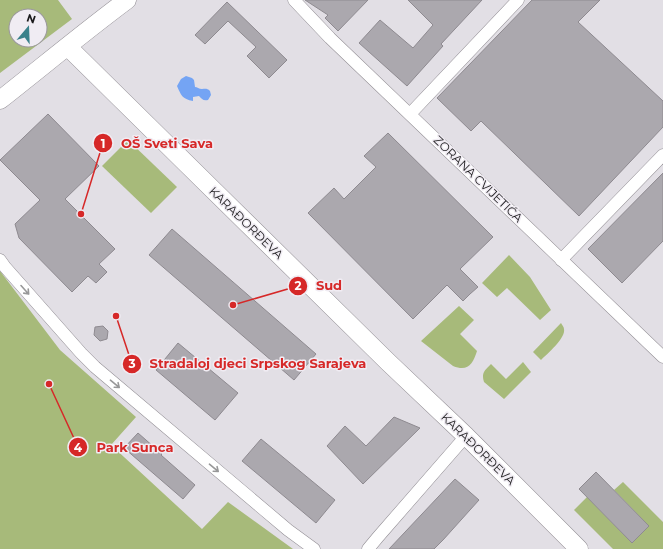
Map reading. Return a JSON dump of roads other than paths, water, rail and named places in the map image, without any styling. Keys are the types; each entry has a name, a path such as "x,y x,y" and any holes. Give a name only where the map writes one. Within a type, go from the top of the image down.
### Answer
{"street":[{"path":"0,100 127,0"},
{"name":"ZORANA CVIJETIĆA","path":"294,0 330,38 663,357"},
{"path":"410,114 518,0"},
{"name":"KARAĐORĐEVA","path":"68,46 196,174 466,436 579,549"},
{"path":"562,260 663,155"},
{"path":"0,260 64,334 95,367 288,530 314,549"},
{"path":"368,549 466,436"}],"water":[{"path":"186,76 194,80 195,87 210,91 211,95 208,100 204,100 199,96 193,97 193,101 182,96 177,86 181,79"}],"place":[{"name":"OŠ Sveti Sava","path":"81,214"},
{"name":"Sud","path":"233,305"},
{"name":"Stradaloj djeci Srpskog Sarajeva","path":"116,316"},
{"name":"Park Sunca","path":"49,384"}]}
